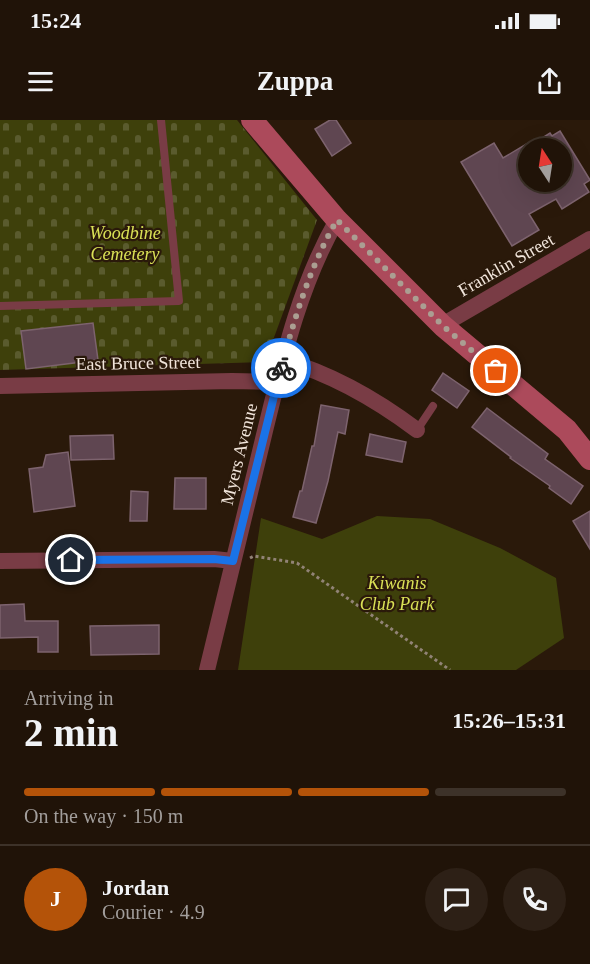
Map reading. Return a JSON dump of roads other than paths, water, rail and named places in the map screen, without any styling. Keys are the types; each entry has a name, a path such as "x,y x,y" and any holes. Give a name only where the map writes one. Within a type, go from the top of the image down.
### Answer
{"main road":[{"path":"252,120 337,220 443,326 567,430 590,459"}],"street":[{"name":"Myers Avenue","path":"207,670 283,360 307,283 325,241 337,220"},
{"name":"Franklin Street","path":"443,326 590,238"},
{"path":"283,360 320,372 391,411 417,430"},
{"name":"East Bruce Street","path":"0,386 221,381 277,382"},
{"path":"0,561 214,559 232,563"}],"lane":[{"path":"0,306 179,301 161,120"},
{"path":"417,430 433,406"}],"park label":[{"name":"Woodbine Cemetery","path":"125,243"},
{"name":"Kiwanis Club Park","path":"397,593"}]}
